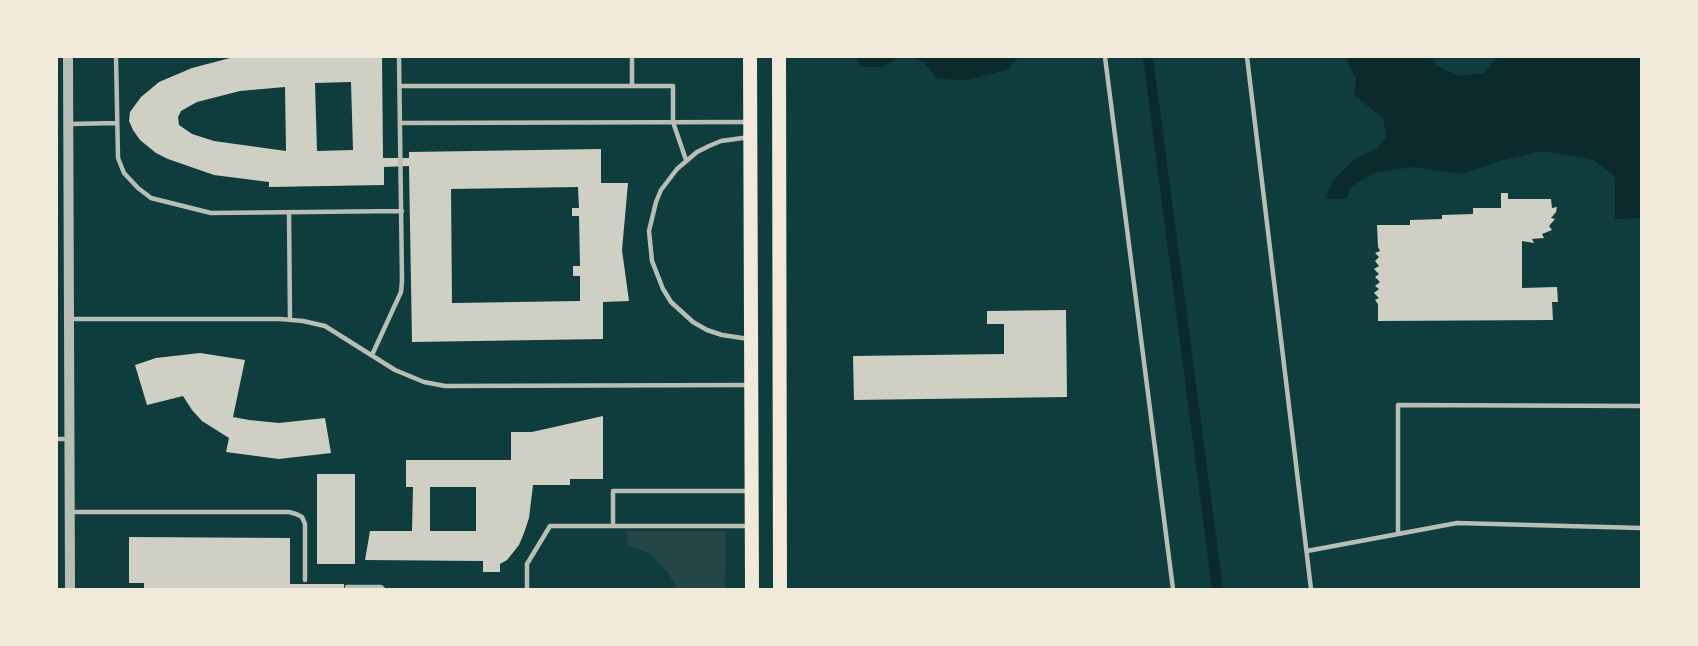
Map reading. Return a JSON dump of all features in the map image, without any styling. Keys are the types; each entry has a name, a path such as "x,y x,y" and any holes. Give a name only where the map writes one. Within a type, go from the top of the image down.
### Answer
{"main road":[{"path":"750,57 752,589"},
{"path":"778,57 780,589"}],"street":[{"path":"68,57 70,589"}],"lane":[{"path":"116,57 118,158 124,173 151,198 211,213 402,211"},
{"path":"372,355 400,292 404,267 399,57"},
{"path":"632,57 632,86"},
{"path":"1105,57 1173,589"},
{"path":"1247,57 1311,589"},
{"path":"400,86 673,86 673,122 686,160"},
{"path":"400,123 750,122"},
{"path":"68,124 117,123"},
{"path":"752,137 721,141 703,149 677,169 661,190 652,216 649,246 656,276 671,302 693,322 722,335 752,340"},
{"path":"289,212 290,320"},
{"path":"69,319 290,320 325,326 395,370 424,382 445,386 751,385"},
{"path":"1398,534 1398,405 1641,406"},
{"path":"57,439 70,439"},
{"path":"613,526 613,491 752,491"},
{"path":"70,512 289,512 296,514 302,517 305,524 305,580"},
{"path":"1307,551 1457,523 1641,528"},
{"path":"527,589 527,564 550,526 752,526"},
{"path":"346,587 381,587 383,589"}],"shaded area":[{"path":"857,57 898,57 883,67 860,67"},
{"path":"911,57 1018,57 1007,70 967,80 938,79 922,61"},
{"path":"1143,57 1153,57 1223,589 1212,589"},
{"path":"1350,57 1433,57 1436,66 1460,76 1485,73 1497,57 1641,57 1641,218 1615,219 1615,177 1594,160 1543,151 1499,161 1463,174 1412,167 1374,173 1351,187 1347,199 1325,199 1333,181 1353,160 1377,148 1386,137 1383,118 1354,95 1356,79 1347,61"},
{"path":"627,531 726,531 725,589 677,589 669,574 650,553 627,545"}],"building":[{"path":"234,57 382,57 383,158 409,158 409,152 601,149 601,183 628,183 622,250 629,301 603,302 603,339 412,342 409,166 384,167 384,185 269,187 269,182 214,175 168,159 140,140 129,121 130,112 141,97 159,82 192,68","holes":["351,82 353,150 317,151 315,83","285,87 286,151 214,141 192,134 179,125 178,117 181,111 197,102 240,91","578,187 579,208 572,208 572,216 579,216 580,266 573,266 573,276 580,276 580,301 452,303 451,189"]},
{"path":"1501,193 1508,193 1508,199 1551,199 1552,208 1557,207 1551,218 1555,219 1549,226 1552,230 1542,234 1544,238 1532,239 1534,243 1522,241 1522,288 1557,287 1558,302 1552,302 1553,320 1378,321 1378,304 1375,300 1379,298 1374,293 1379,289 1375,286 1380,282 1375,277 1379,274 1374,269 1379,266 1375,261 1379,257 1375,253 1380,251 1377,225 1410,225 1410,220 1442,219 1442,215 1473,214 1473,208 1501,208"},
{"path":"1066,310 1067,397 854,400 853,356 1004,354 1004,324 987,324 987,311"},
{"path":"200,353 245,360 233,417 279,423 325,418 331,453 279,459 226,452 229,438 202,421 183,396 147,405 135,365 156,358"},
{"path":"603,416 603,479 570,479 570,485 533,485 529,518 524,533 519,545 507,560 500,564 500,572 483,572 483,561 365,560 370,531 412,531 413,487 406,487 406,460 511,460 511,432 532,432","holes":["430,487 476,487 476,531 430,531"]},
{"path":"317,474 355,474 355,564 317,564"},
{"path":"129,537 290,538 290,584 344,584 344,589 144,589 144,583 129,583"}]}
